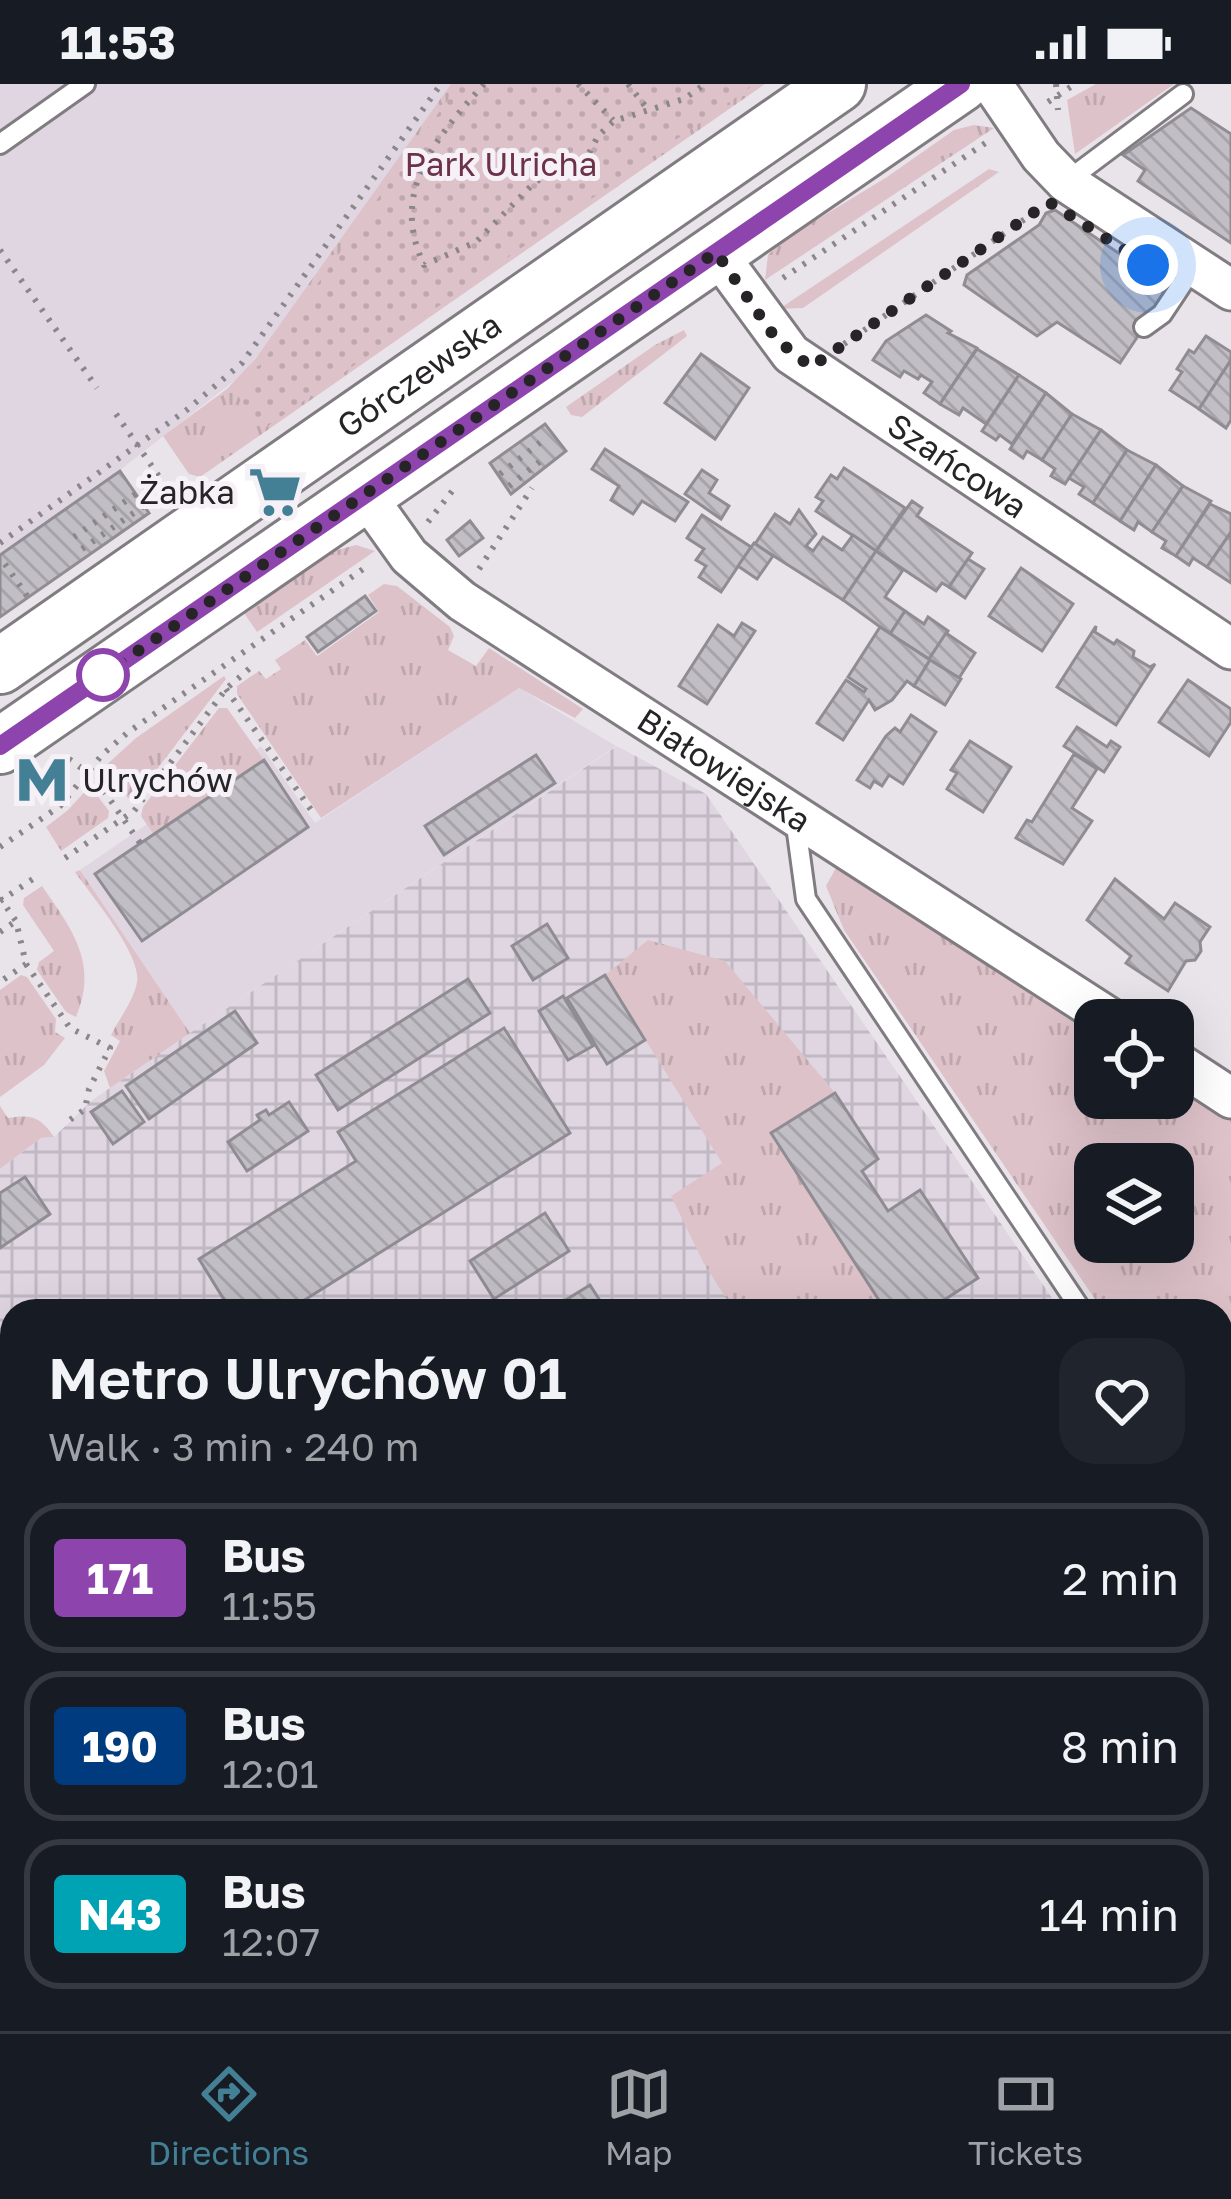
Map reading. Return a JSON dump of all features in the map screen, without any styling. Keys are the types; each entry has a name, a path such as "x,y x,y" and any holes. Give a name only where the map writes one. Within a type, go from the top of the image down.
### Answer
{"main road":[{"name":"Górczewska","path":"0,666 838,84"},
{"name":"Górczewska","path":"0,746 961,84"}],"street":[{"path":"992,84 1041,156 1057,192 1231,290"},
{"name":"Szańcowa","path":"716,252 776,339 811,367 1231,649"},
{"name":"Białowiejska","path":"364,493 409,556 462,601 1080,999"},
{"path":"1194,1074 1231,1098"}],"lane":[{"path":"0,144 85,84"},
{"path":"1057,192 1183,94"},
{"path":"1144,327 1159,319 1194,266"},
{"path":"794,813 806,898 1074,1299"}],"path":[{"path":"0,543 218,387 242,363 441,84"},
{"path":"484,84 442,134 415,186 411,232 424,266 476,242 536,182 588,154 614,121 683,99 705,84"},
{"path":"628,84 649,111"},
{"path":"1034,112 1075,84"},
{"path":"581,86 614,121"},
{"path":"765,290 1004,131"},
{"path":"811,367 1057,192"},
{"path":"0,250 97,388"},
{"path":"116,415 177,502"},
{"path":"500,474 542,441"},
{"path":"509,485 543,459"},
{"path":"74,537 160,477"},
{"path":"474,577 532,488"},
{"path":"82,549 168,489"},
{"path":"0,847 60,806 127,733 386,553"},
{"path":"5,564 32,603"},
{"path":"65,858 134,811 226,689 250,668"},
{"path":"226,689 314,814"},
{"path":"69,759 88,773 140,843"},
{"path":"36,878 0,900 4,912 16,921 26,964 70,1028 110,1048 88,1089 85,1109 67,1122"},
{"path":"0,932 16,921"},
{"path":"0,982 26,964"}],"shaded area":[{"path":"0,84 451,84 271,340 239,377 0,558"},
{"path":"519,688 616,746 190,1033 80,870 261,746 315,823"},
{"path":"617,746 706,794 1053,1299 0,1299 0,1169 41,1138 54,1137 91,1101"}],"green space":[{"name":"Park Ulricha","path":"451,84 765,84 200,477 189,474 163,436 227,389 256,358"},
{"name":"Park Ulricha","path":"459,84 755,84 262,430 238,396"},
{"path":"1096,84 1174,84 1075,154 1067,100"},
{"path":"974,125 994,128 765,280 768,255 782,241 954,130"},
{"path":"989,169 999,172 803,308 779,309"},
{"path":"684,330 687,336 582,417 571,415 566,407"},
{"path":"356,545 375,551 257,632 244,613 334,551"},
{"path":"384,584 397,586 450,627 454,636 448,650 476,666 489,648 583,709 575,718 519,688 321,818 237,694 237,686 259,671 266,679 281,669 275,660 305,640 317,656 379,612 368,595"},
{"path":"224,676 135,798 128,798 103,768 136,738"},
{"path":"219,708 227,708 264,760 154,835 141,816 143,807"},
{"path":"90,786 109,811 108,818 61,851 46,827"},
{"path":"837,866 856,868 1074,1012 1074,1119 1194,1119 1194,1092 1231,1119 1231,1299 1095,1299 844,930 826,886"},
{"path":"80,870 190,1033 110,1088 104,1071 120,1041 111,1035 133,996 136,970 124,941 75,872"},
{"path":"42,886 79,948 85,980 76,1017 66,1012 37,970 39,962 54,951 23,905 24,898"},
{"path":"648,940 725,961 835,1093 772,1134 878,1299 726,1299 671,1196 722,1163 605,975"},
{"path":"21,975 56,1019 55,1032 65,1038 44,1065 0,1097 0,990"},
{"path":"0,1106 8,1118 40,1121 54,1137 41,1138 0,1169"}],"building":[{"path":"1191,108 1231,134 1231,243 1138,181 1145,170 1123,155"},
{"path":"1055,210 1170,288 1120,363 1057,322 1037,336 964,285 967,275"},
{"path":"926,315 977,348 940,404 924,393 932,382 904,371 900,377 873,360 886,341"},
{"path":"1206,336 1231,352 1231,360 1199,409 1170,390 1189,350 1194,353"},
{"path":"977,349 1019,375 986,424 963,408 959,415 940,404"},
{"path":"701,354 749,388 715,439 665,403"},
{"path":"1231,360 1231,420 1226,428 1199,409"},
{"path":"1019,375 1046,393 1012,444 982,431"},
{"path":"1046,393 1072,414 1042,460 1027,451 1023,458 1010,449"},
{"path":"1072,414 1101,430 1065,484 1051,476 1055,469 1042,460"},
{"path":"545,424 566,451 511,494 490,463"},
{"path":"1101,430 1127,450 1093,503 1079,494 1084,487 1069,478"},
{"path":"605,449 688,502 675,521 642,501 633,514 611,500 619,486 592,469"},
{"path":"1127,450 1156,465 1120,521 1093,503"},
{"path":"1156,465 1183,486 1152,532 1138,522 1134,530 1120,521"},
{"path":"844,468 905,508 876,551 816,511 823,501 816,497 831,475 837,479"},
{"path":"702,470 717,480 709,493 729,506 721,519 685,494"},
{"path":"120,471 149,513 0,617 0,555"},
{"path":"1183,486 1211,501 1176,556 1162,548 1166,541 1152,532"},
{"path":"912,501 922,508 917,516 972,553 949,587 942,583 936,591 876,551"},
{"path":"1210,504 1231,514 1231,532 1207,567 1193,558 1189,565 1176,556"},
{"path":"799,510 816,534 806,546 813,551 823,537 842,550 853,535 876,551 843,600 755,544 775,514 790,524"},
{"path":"702,515 751,547 721,592 699,577 706,566 696,560 704,549 687,538"},
{"path":"470,521 483,538 459,556 447,540"},
{"path":"1231,532 1231,583 1207,567"},
{"path":"754,543 773,556 757,579 738,566"},
{"path":"876,551 903,570 885,597 905,611 890,634 843,600"},
{"path":"968,559 984,569 965,598 949,587"},
{"path":"1021,568 1073,604 1042,651 989,616"},
{"path":"365,596 376,611 318,652 307,637"},
{"path":"905,611 924,624 928,617 948,631 929,659 890,634"},
{"path":"742,623 755,631 707,704 679,686 718,625 734,636"},
{"path":"1096,626 1095,632 1134,651 1133,657 1150,667 1155,664 1116,725 1057,687"},
{"path":"880,627 930,660 914,686 907,681 892,700 875,710 869,700 843,740 817,723 846,680 866,689 848,677"},
{"path":"946,633 975,653 959,678 929,659"},
{"path":"930,660 961,679 945,705 914,686"},
{"path":"1188,680 1231,709 1231,722 1209,756 1159,722"},
{"path":"911,715 936,732 903,784 889,775 882,786 874,781 870,788 857,780 886,736 895,728 900,732"},
{"path":"1077,727 1107,747 1111,741 1120,747 1104,772 1064,746"},
{"path":"970,741 1011,767 983,812 947,789 957,773 951,770"},
{"path":"1074,754 1097,769 1072,808 1092,821 1063,864 1016,838 1027,820 1032,822"},
{"path":"536,755 555,783 444,855 425,826"},
{"path":"264,760 308,827 142,941 95,874"},
{"path":"1115,879 1164,919 1175,903 1210,927 1200,942 1201,951 1195,960 1186,961 1168,991 1126,963 1131,956 1087,920"},
{"path":"547,924 568,958 533,980 512,946"},
{"path":"605,975 645,1040 607,1064 567,998"},
{"path":"468,979 490,1013 338,1110 316,1075"},
{"path":"563,996 593,1046 568,1060 539,1011"},
{"path":"235,1011 257,1043 149,1119 126,1086"},
{"path":"504,1028 570,1133 306,1299 224,1299 199,1259 356,1161 338,1132"},
{"path":"122,1091 144,1122 113,1144 91,1112"},
{"path":"835,1093 878,1159 862,1171 888,1211 920,1190 978,1278 946,1299 878,1299 771,1133"},
{"path":"289,1102 308,1131 247,1171 228,1142 260,1120 257,1115 266,1110 269,1115"},
{"path":"25,1177 50,1214 0,1248 0,1193"},
{"path":"545,1213 569,1251 494,1299 470,1261"},
{"path":"590,1285 599,1299 567,1299"}],"bus line":[{"name":"171","path":"0,746 961,84"}],"place":[{"name":"Żabka","path":"275,492"},
{"name":"Ulrychów","path":"42,780"}],"route":[{"path":"103,675 716,252 776,339 811,367 1049,202 1148,265"}]}
